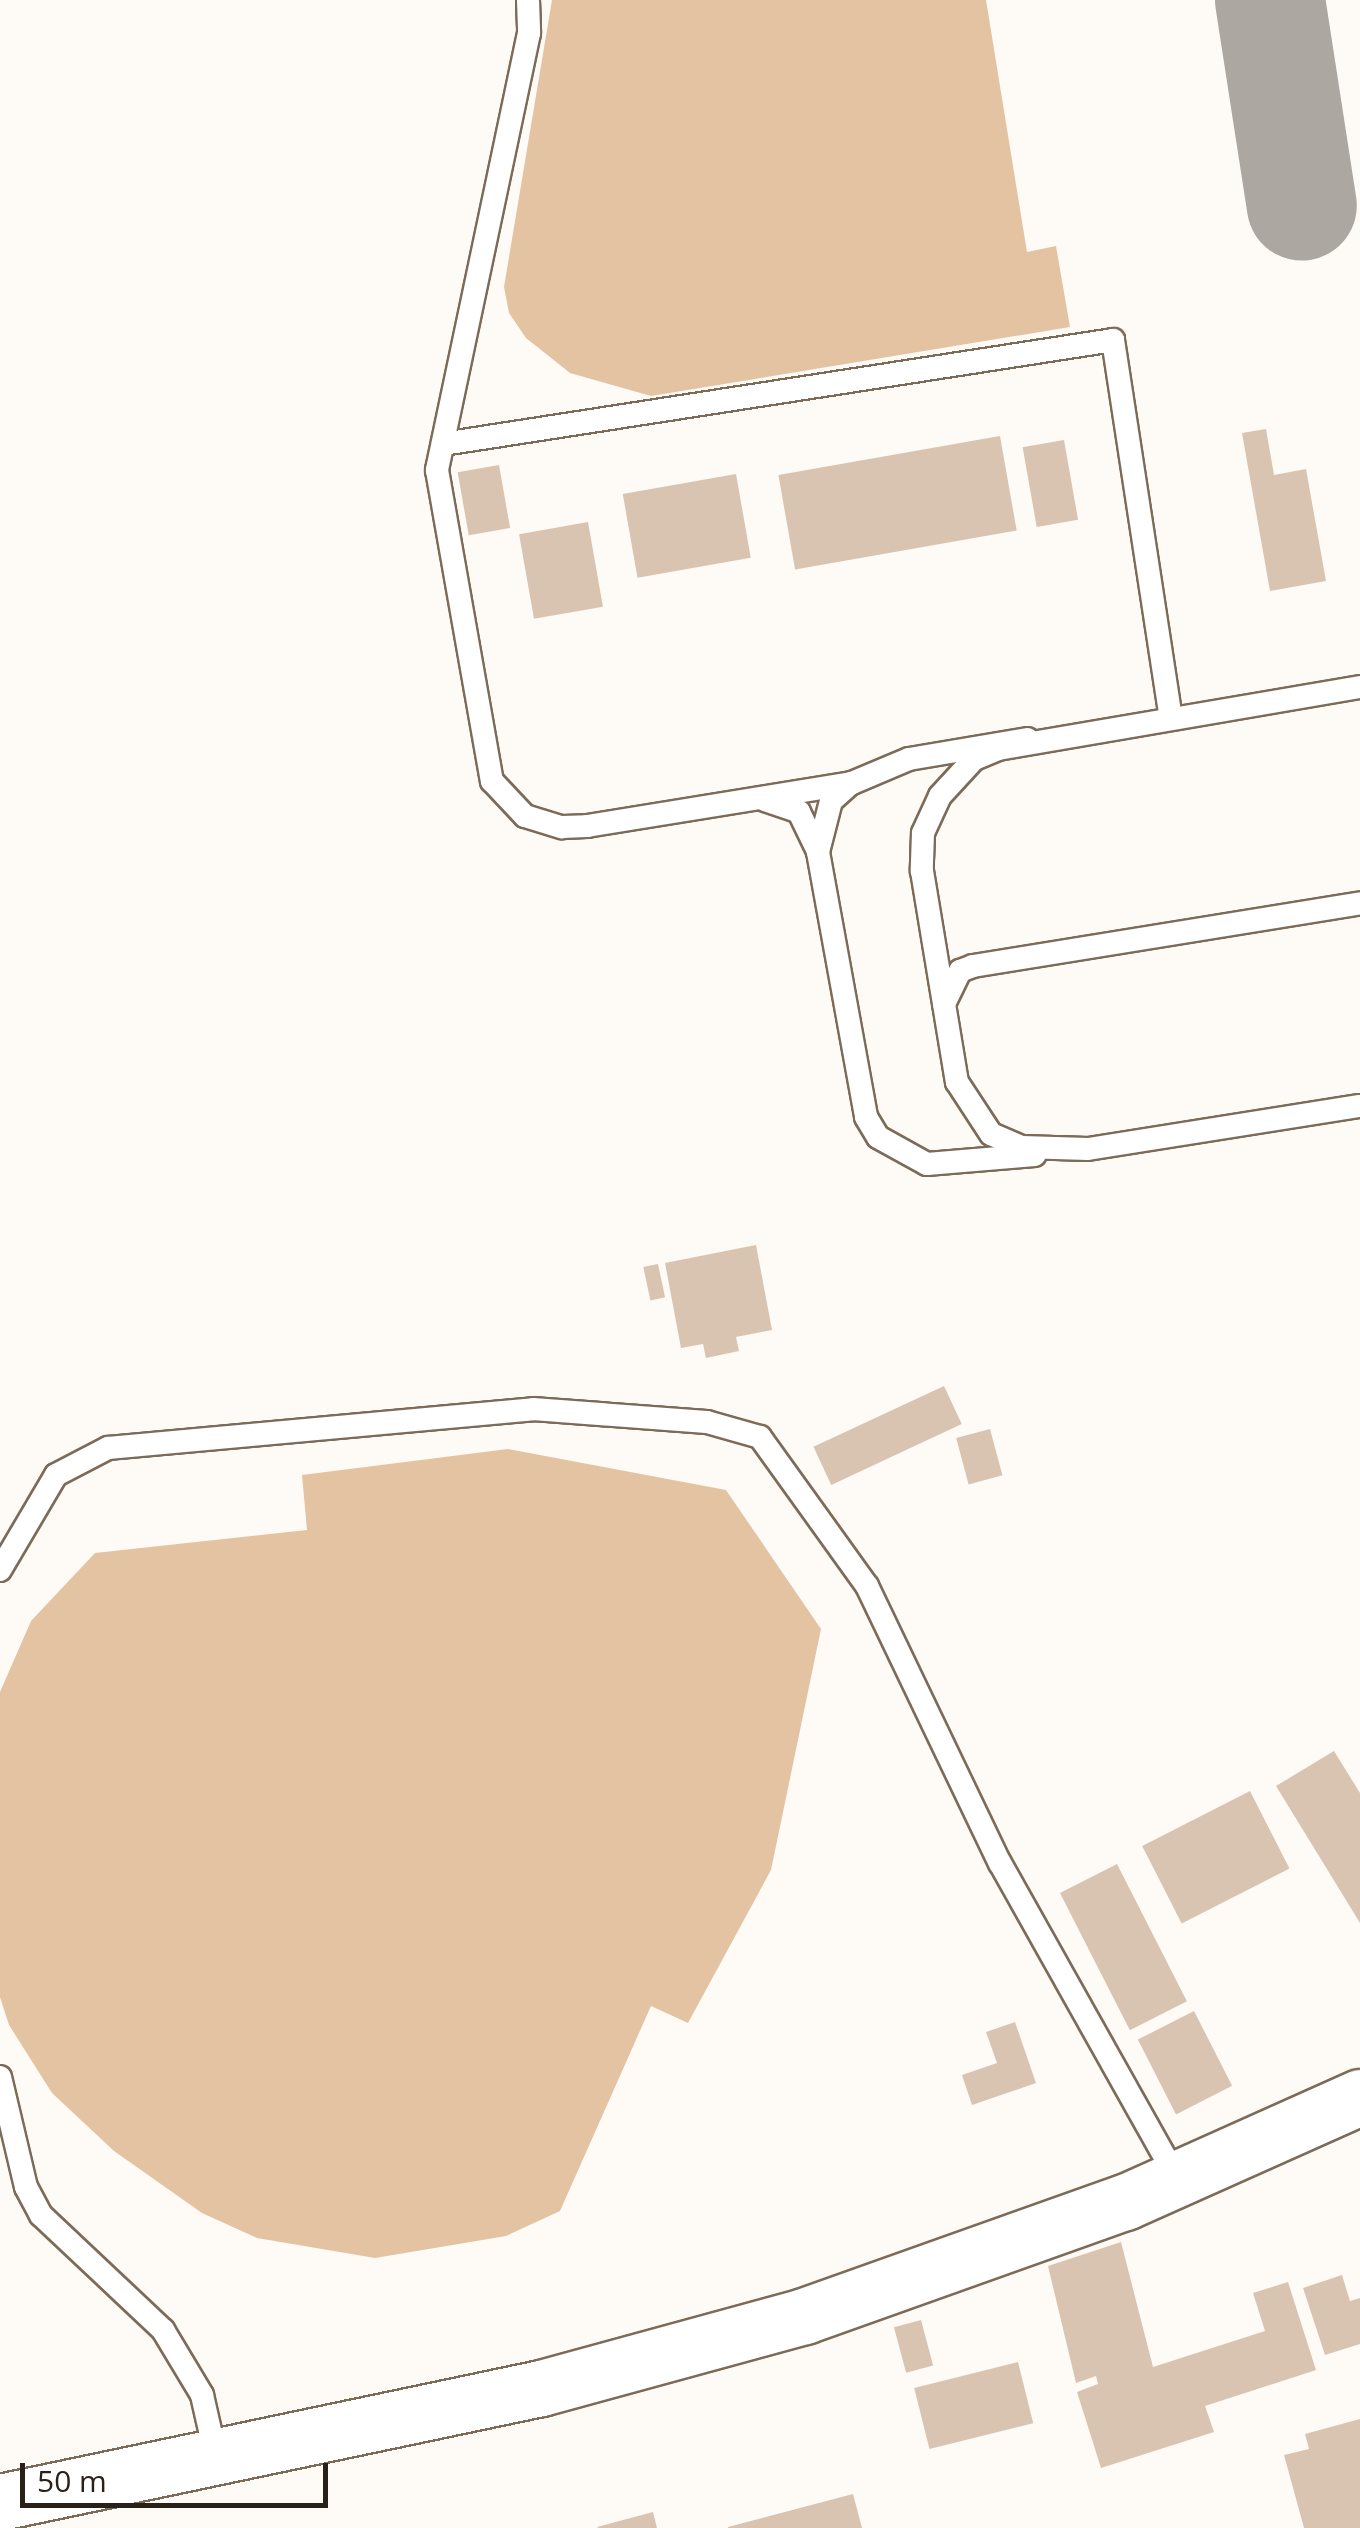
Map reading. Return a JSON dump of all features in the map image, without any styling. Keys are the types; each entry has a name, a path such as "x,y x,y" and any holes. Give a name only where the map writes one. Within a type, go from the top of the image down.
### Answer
{"street":[{"path":"0,2502 541,2388 804,2316 1178,2179 1360,2097"}],"lane":[{"path":"528,0 530,33 437,470 484,752 508,803 562,827 852,783 909,759 1360,687"},
{"path":"443,444 1113,340 1171,717"},
{"path":"1027,739 974,760 952,778 922,833 922,872 956,1082 991,1134 1022,1147 1088,1150"},
{"path":"818,852 831,801 852,783"},
{"path":"758,799 799,812 818,852 859,1092 878,1138 927,1164 1088,1150 1360,1106"},
{"path":"944,1004 960,972 973,966 1360,903"},
{"path":"0,1570 56,1474 108,1448 533,1408 707,1422 760,1438 867,1586 1000,1862 1178,2179"},
{"path":"0,2078 26,2187 41,2215 163,2330 202,2395 216,2456"}],"shaded area":[{"path":"552,0 986,0 1027,252 1056,246 1070,327 651,396 570,373 526,338 509,313 504,287"},
{"path":"508,1449 726,1490 821,1629 771,1870 688,2023 651,2006 560,2211 506,2236 375,2258 257,2238 202,2213 114,2151 52,2093 9,2025 0,1997 0,1692 31,1621 95,1553 307,1530 302,1475"}],"building":[{"path":"1266,429 1274,475 1306,469 1326,581 1270,591 1242,433"},
{"path":"1000,436 1017,531 795,570 778,475"},
{"path":"1064,440 1078,520 1037,527 1023,447"},
{"path":"499,465 510,528 469,535 458,472"},
{"path":"736,474 751,558 638,578 623,494"},
{"path":"588,522 603,607 534,619 519,534"},
{"path":"756,1245 772,1330 736,1337 739,1351 706,1358 703,1344 681,1348 665,1263"},
{"path":"658,1264 665,1297 650,1300 643,1267"},
{"path":"944,1386 962,1424 831,1485 813,1447"},
{"path":"990,1429 1002,1475 969,1484 956,1438"},
{"path":"1334,1751 1360,1793 1360,1923 1276,1786"},
{"path":"1250,1791 1289,1869 1182,1923 1142,1846"},
{"path":"1117,1864 1187,2001 1130,2030 1060,1893"},
{"path":"1194,2011 1232,2086 1176,2114 1138,2040"},
{"path":"1015,2022 1036,2083 972,2105 962,2075 997,2063 986,2032"},
{"path":"1121,2242 1153,2367 1265,2331 1253,2293 1288,2282 1316,2370 1205,2406 1214,2432 1101,2468 1077,2392 1098,2384 1096,2376 1076,2383 1048,2266"},
{"path":"1342,2275 1350,2301 1360,2298 1360,2344 1325,2355 1303,2288"},
{"path":"921,2320 933,2365 906,2373 894,2327"},
{"path":"1018,2362 1033,2423 929,2449 914,2388"},
{"path":"1360,2419 1360,2528 1304,2528 1284,2455 1309,2449 1305,2434"},
{"path":"853,2494 862,2528 728,2528 728,2527"},
{"path":"653,2512 657,2528 597,2527"}],"taxiway":[{"path":"1270,0 1302,206"}]}
